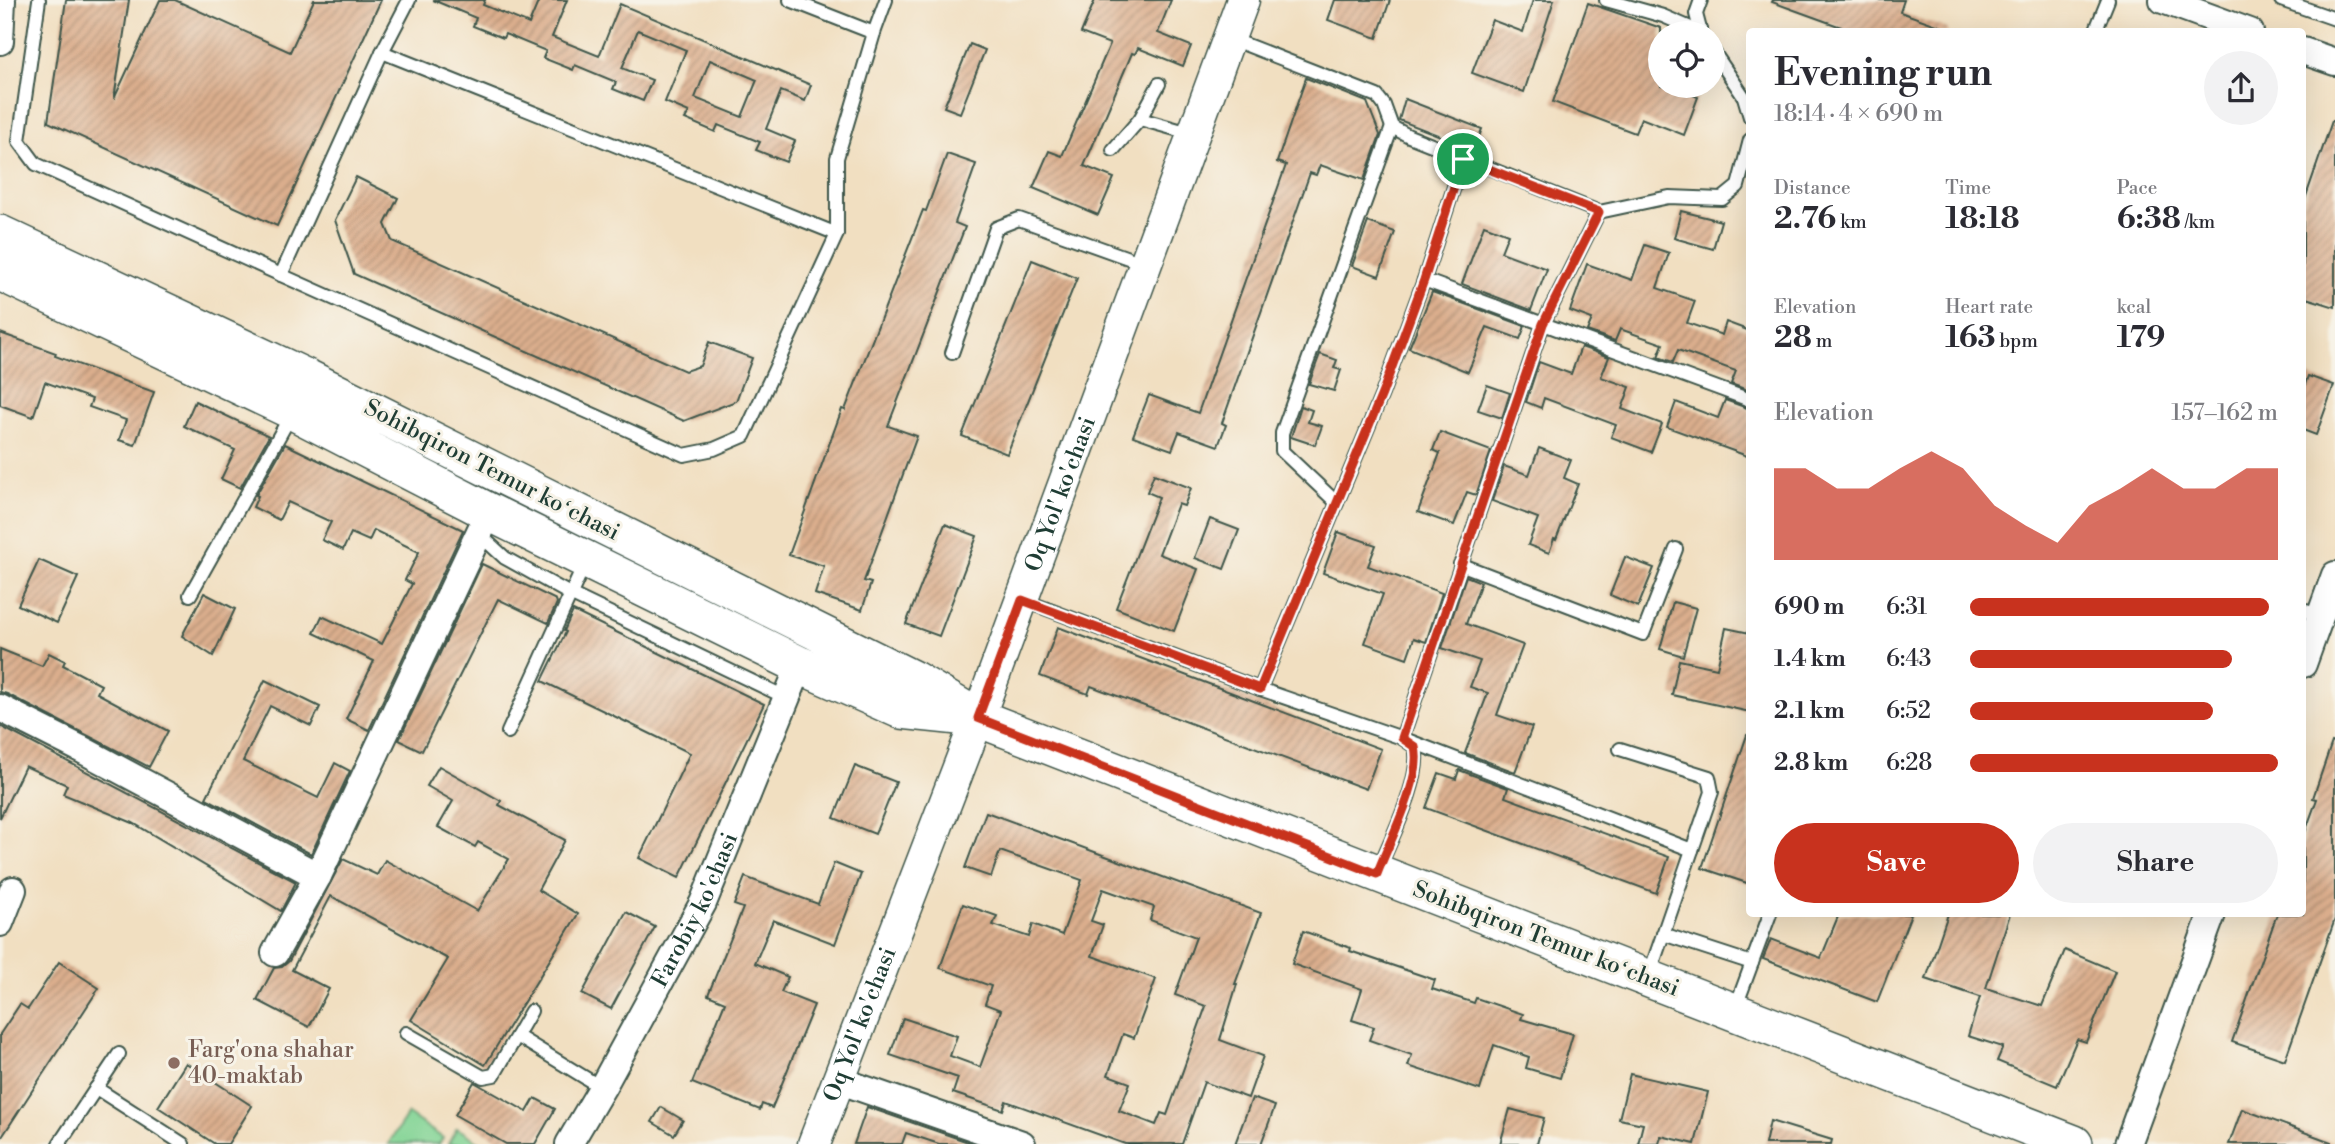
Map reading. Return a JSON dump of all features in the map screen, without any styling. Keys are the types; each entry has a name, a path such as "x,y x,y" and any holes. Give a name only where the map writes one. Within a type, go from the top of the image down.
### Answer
{"main road":[{"name":"Sohibqiron Temur koʻchasi","path":"0,234 309,379 914,681 978,718 2061,1142"},
{"name":"Sohibqiron Temur koʻchasi","path":"0,272 293,411 484,523 586,560 794,682 901,710 978,718"}],"street":[{"path":"0,41 2,0"},
{"name":"Oq Yol' ko'chasi","path":"814,1144 978,718 1243,0"},
{"path":"2163,0 2239,28"},
{"path":"2306,52 2335,62"},
{"path":"275,953 318,876 484,523"},
{"path":"2306,647 2312,613 2335,575"},
{"name":"Farobiy ko'chasi","path":"569,1144 603,1088 703,903 794,682"},
{"path":"0,708 318,876"},
{"path":"0,923 13,890"},
{"path":"2128,1144 2211,917"},
{"path":"838,1080 1022,1144"}],"lane":[{"path":"39,0 19,141 36,164 684,455 714,449 744,436 837,234 837,158 886,0"},
{"path":"281,275 382,52 409,0"},
{"path":"790,0 874,33"},
{"path":"1606,0 1674,21"},
{"path":"1697,21 1696,15 1701,0"},
{"path":"2097,28 2108,0"},
{"path":"2281,0 2335,19"},
{"path":"1229,38 1377,96 1384,105 1392,127 1282,433 1282,451 1337,503"},
{"path":"382,52 837,234"},
{"path":"1725,69 1746,103"},
{"path":"1113,150 1140,119 1159,84"},
{"path":"1140,119 1194,134"},
{"path":"1392,127 1463,159 1599,212 1669,197 1722,199 1745,180"},
{"path":"1260,689 1382,394 1424,280 1463,159"},
{"path":"1402,738 1543,324 1599,212"},
{"path":"952,353 996,228 1018,219 1146,264"},
{"path":"1424,280 1746,399"},
{"path":"190,595 293,411"},
{"path":"484,523 505,558 570,594 794,682"},
{"path":"1460,564 1643,634 1676,549"},
{"path":"508,732 586,560"},
{"path":"1022,600 1260,689 1402,738 1692,850"},
{"path":"1377,874 1415,777 1418,759 1415,747 1402,738"},
{"path":"1620,749 1709,778 1712,792 1647,979"},
{"path":"1734,1013 1769,917"},
{"path":"1663,934 1752,963"},
{"path":"406,1033 483,1077 494,1075 531,1011"},
{"path":"517,1036 603,1088"},
{"path":"59,1144 118,1054"},
{"path":"96,1088 183,1144"}],"green space":[{"path":"408,1114 443,1138 439,1144 388,1144"},
{"path":"457,1128 483,1144 448,1144"}],"building":[{"path":"66,0 129,0 114,99 160,0 175,0 290,52 314,0 381,0 277,226 48,122"},
{"path":"433,0 485,0 483,5 529,24 539,0 567,0 552,37 599,56 620,4 811,85 805,101 781,91 766,129 795,141 786,162 756,150 760,142 718,125 715,132 685,119 689,112 665,102 686,50 638,30 622,68 652,80 643,101 613,89 616,82 575,65 573,70 543,58 546,51 505,34 503,38 473,26 476,18","holes":["710,60 757,80 742,117 695,98"]},
{"path":"1095,0 1171,0 1158,33 1191,46 1183,66 1138,48 1135,54 1132,53 1084,166 1114,178 1098,215 1033,188 1049,151 1062,156 1110,44 1081,33"},
{"path":"1335,0 1390,0 1377,38 1328,20"},
{"path":"1533,0 1554,0 1524,92 1472,73 1492,20 1523,32"},
{"path":"1904,0 1900,12 1945,28 1841,28 1772,2"},
{"path":"1588,3 1648,24 1648,98 1698,98 1684,135 1641,118 1635,133 1553,102"},
{"path":"970,44 985,50 960,113 944,107"},
{"path":"1306,78 1367,102 1380,135 1364,180 1320,165 1316,175 1310,173 1222,423 1226,425 1218,446 1179,432 1172,450 1133,436 1149,395 1198,413 1286,165 1277,162"},
{"path":"1405,99 1482,129 1474,149 1399,120"},
{"path":"2332,121 2335,121 2335,307 2306,298 2306,196"},
{"path":"947,154 976,164 955,223 965,227 888,426 917,436 864,581 871,583 862,610 815,594 824,566 789,555 842,409 845,410"},
{"path":"356,177 398,198 385,224 392,241 685,371 700,366 709,342 752,358 736,401 684,421 354,274 335,220"},
{"path":"1681,211 1721,221 1713,249 1674,238"},
{"path":"1368,222 1395,232 1379,276 1352,266"},
{"path":"1484,225 1508,234 1501,252 1547,269 1531,310 1462,284"},
{"path":"1645,245 1669,253 1657,288 1695,301 1687,323 1722,335 1726,322 1746,330 1746,390 1731,384 1736,371 1678,350 1673,362 1658,357 1663,344 1620,329 1615,341 1587,331 1592,319 1570,311 1587,264 1632,280"},
{"path":"1032,260 1077,278 1007,454 962,436"},
{"path":"1432,292 1525,326 1520,339 1487,327 1468,372 1409,348"},
{"path":"0,333 154,392 135,445 119,440 126,420 89,407 92,399 45,382 33,417 0,405"},
{"path":"1581,347 1609,357 1601,377 1630,387 1622,409 1662,424 1651,452 1611,437 1616,425 1544,398 1541,408 1526,402 1539,362 1571,374"},
{"path":"1320,354 1337,360 1334,368 1341,370 1334,391 1309,384"},
{"path":"2308,376 2334,385 2316,435 2306,431"},
{"path":"1487,385 1510,393 1502,418 1478,410"},
{"path":"1725,400 1746,408 1746,456 1667,427 1676,402 1718,418"},
{"path":"195,401 269,436 240,488 221,479 235,450 184,426"},
{"path":"1301,406 1312,410 1308,422 1322,426 1315,445 1291,437"},
{"path":"1440,432 1491,451 1476,495 1467,492 1454,525 1418,512 1440,453 1433,450"},
{"path":"285,444 463,530 369,730 346,719 374,661 314,633 322,616 382,644 412,584 405,580 419,552 374,530 369,541 351,533 343,550 322,540 331,522 288,502 279,520 253,507 258,496 256,495"},
{"path":"1539,448 1571,460 1564,478 1578,484 1549,553 1528,545 1538,518 1492,501 1504,466 1529,475"},
{"path":"1154,474 1191,488 1184,506 1178,504 1159,554 1198,569 1174,631 1116,608 1159,497 1147,492"},
{"path":"1210,519 1239,530 1224,569 1195,558"},
{"path":"945,524 977,536 939,636 906,624"},
{"path":"1338,532 1376,545 1368,566 1442,593 1426,642 1414,638 1407,658 1365,643 1383,594 1323,573"},
{"path":"1625,557 1654,568 1638,607 1610,595"},
{"path":"39,560 78,577 57,623 18,605"},
{"path":"482,564 556,600 557,603 548,623 498,599 422,751 399,740"},
{"path":"1466,576 1481,582 1466,624 1523,645 1497,715 1532,727 1515,772 1465,753 1488,693 1470,687 1480,661 1442,648"},
{"path":"204,593 235,609 213,656 182,636"},
{"path":"1673,602 1696,608 1683,656 1660,649"},
{"path":"573,611 764,704 679,878 639,858 690,753 542,681 566,632 564,631"},
{"path":"1058,627 1381,749 1366,789 1091,686 1088,694 1040,676"},
{"path":"1726,628 1746,632 1746,711 1672,695 1679,660 1717,668"},
{"path":"0,649 42,666 49,653 65,661 63,665 101,685 97,693 168,731 149,767 0,692"},
{"path":"265,680 320,707 311,726 270,706 243,761 318,798 335,763 350,771 311,854 206,798"},
{"path":"0,726 296,882 281,911 133,823 63,794 67,785 25,766 0,818"},
{"path":"1746,738 1746,883 1702,868"},
{"path":"2332,742 2335,743 2335,919 2285,1060 2232,1042 2276,917 2306,917 2306,830 2317,799 2313,798"},
{"path":"439,766 501,801 499,805 565,840 538,890 578,914 485,1065 411,1020 448,959 331,896 292,970 329,989 309,1027 257,1000 274,968 282,967 289,961 343,859 377,875 385,860 477,911 509,859 478,842 475,847 438,827 453,801 427,786"},
{"path":"855,766 896,782 875,834 834,818"},
{"path":"1459,770 1508,788 1505,797 1669,857 1656,893 1426,808 1439,773 1456,779"},
{"path":"986,812 1261,913 1235,984 1220,1040 1263,1056 1248,1098 1204,1082 1182,1144 1125,1144 1006,1101 1003,1110 953,1093 958,1078 890,1055 903,1018 957,1036 950,1056 980,1067 1001,1010 985,1004 991,986 940,968 963,904 997,916 993,925 1029,937 1033,924 1062,935 1082,880 1000,851 991,877 965,868","holes":["1103,889 1154,907 1150,920 1196,937 1175,995 1206,1006 1167,1115 1161,1113 1156,1125 1119,1111 1130,1083 1108,1075 1123,1034 1134,1038 1156,979 1092,956 1103,925 1091,921"]},
{"path":"834,863 861,874 835,944 773,920 755,963 788,977 781,992 814,1005 772,1108 762,1104 760,1110 692,1083 725,1002 708,995 743,908 734,905 745,877 818,904"},
{"path":"626,912 655,927 611,1009 582,994"},
{"path":"1838,917 1910,917 1877,1002 1763,959 1771,939 1821,958"},
{"path":"1947,917 2009,917 1986,988 2042,1006 2065,950 2115,971 2086,1042 2077,1039 2057,1086 1997,1061 2003,1047 1968,1036 1980,997 1926,979"},
{"path":"1303,931 1351,948 1350,951 1435,980 1432,989 1474,1003 1476,998 1523,1014 1521,1019 1573,1034 1560,1078 1526,1068 1529,1057 1494,1045 1480,1090 1408,1066 1412,1055 1369,1040 1374,1027 1352,1020 1362,989 1292,964"},
{"path":"59,962 99,988 0,1140 0,1034 20,1004 28,1009"},
{"path":"186,1063 252,1106 228,1144 215,1144 158,1107"},
{"path":"1630,1074 1708,1092 1695,1144 1661,1136 1659,1144 1638,1144 1643,1124 1619,1119"},
{"path":"474,1082 527,1112 535,1098 555,1109 535,1144 506,1144 455,1115"},
{"path":"1252,1098 1275,1106 1261,1144 1235,1144"},
{"path":"661,1107 683,1120 674,1135 652,1122"},
{"path":"867,1107 974,1144 939,1144 906,1133 902,1144 854,1144"},
{"path":"1510,1109 1544,1118 1537,1144 1500,1144"},
{"path":"2242,1109 2331,1142 2331,1144 2229,1144"},
{"path":"1770,1121 1832,1140 1831,1144 1765,1144"}],"place":[{"name":"Farg'ona shahar 40-maktab","path":"174,1063"}],"route":[{"path":"1463,159 1599,212 1543,324 1460,564 1402,738 1415,747 1418,759 1415,777 1377,874 978,718 1022,600 1260,689 1382,394 1424,280 1463,159"}]}
